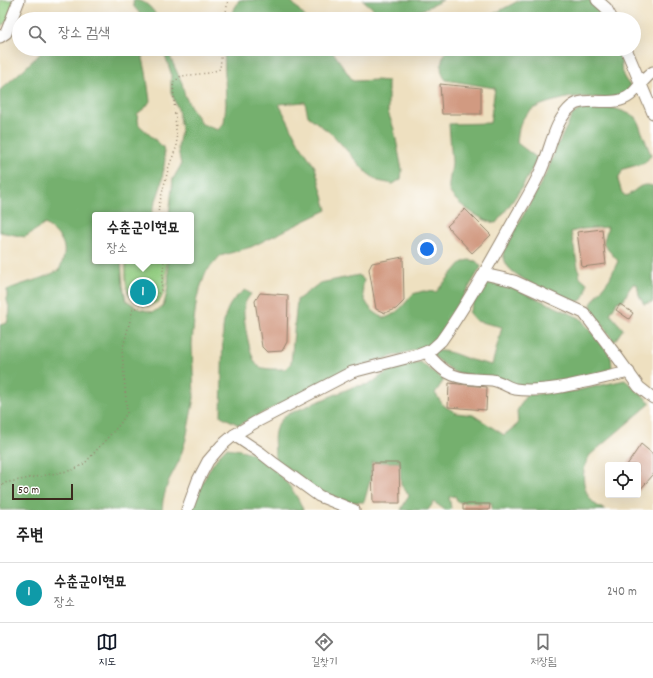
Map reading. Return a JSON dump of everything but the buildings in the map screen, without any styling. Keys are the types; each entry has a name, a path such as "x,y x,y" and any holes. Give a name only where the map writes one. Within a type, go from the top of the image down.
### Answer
{"street":[{"path":"14,12 19,0"},
{"path":"597,0 608,12"},
{"path":"0,37 6,33 12,18"},
{"path":"629,56 653,113"},
{"path":"187,510 198,480 208,460 220,446 234,435 352,372 418,355 426,352 441,341 484,274 542,169 563,115 573,105 582,102 616,101 627,98 634,93 641,83 653,72"},
{"path":"484,274 514,281 584,314 639,387 653,398"},
{"path":"426,352 448,375 472,380 493,380 504,386 515,389 546,389 629,372"},
{"path":"234,435 262,453 274,464 319,496 354,510"}],"path":[{"path":"226,12 228,0"},
{"path":"158,212 169,166 177,146 173,83 182,75 209,73 220,69 221,56"},
{"path":"0,488 4,484 72,470 85,463 120,424 127,413 122,351 133,309 150,303 161,290 164,264"}],"green space":[{"path":"0,0 15,0 9,19 0,27"},
{"path":"133,0 137,0 148,5 154,12 139,12 134,7"},
{"path":"239,0 290,0 301,12 233,12"},
{"path":"363,0 443,0 422,10 409,12 377,12"},
{"path":"520,0 590,0 601,12 497,12"},
{"path":"38,56 143,56 150,101 146,107 137,114 139,125 163,147 165,159 161,186 152,212 92,212 92,264 121,264 126,300 139,309 153,312 163,307 165,301 168,279 168,264 194,264 194,212 169,212 173,179 181,165 178,148 181,129 178,109 171,92 171,73 165,56 170,56 182,83 185,96 202,124 218,130 224,123 226,104 224,56 336,56 353,81 388,81 388,112 394,129 402,170 401,179 393,184 378,181 366,172 333,135 308,116 305,102 279,104 299,143 315,167 327,210 251,247 220,256 206,272 197,297 194,320 192,344 194,398 186,439 179,461 168,482 162,510 0,510 0,325 7,323 10,311 7,300 7,290 59,270 64,256 61,239 45,224 25,237 0,232 0,90"},
{"path":"444,56 621,56 623,75 633,88 620,96 605,98 572,97 554,101 531,110 526,114 520,126 517,143 537,158 519,192 496,223 484,219 469,211 451,195 449,190 452,162 449,124 490,123 495,88 446,80 441,69"},
{"path":"589,105 613,108 636,117 651,155 645,163 623,169 618,180 622,193 626,196 641,186 653,186 653,302 644,304 639,295 637,284 633,284 624,300 617,302 610,314 623,329 614,342 592,310 591,304 610,278 618,261 603,244 608,227 582,229 571,232 580,277 587,283 585,296 578,302 561,299 522,278 508,267 503,252 548,170 556,148 573,114"},
{"path":"468,260 476,261 481,267 443,331 433,343 418,349 349,369 239,425 221,416 224,323 232,302 245,290 251,294 246,301 244,313 252,356 255,362 258,366 264,368 285,369 291,363 297,300 320,283 359,275 364,280 364,298 370,308 385,318 398,311 413,294 423,291 436,292 461,263"},
{"path":"126,264 166,264 166,277 161,299 149,306 133,299 127,289"},
{"path":"492,283 509,286 580,318 611,356 612,368 609,372 539,386 524,386 454,372 433,356 434,351 449,352 471,360 492,365 502,327 476,321 469,313 480,290 487,284"},
{"path":"420,362 444,380 435,393 443,405 456,413 473,415 504,435 518,424 517,411 526,395 575,391 625,380 651,403 590,455 587,460 584,472 584,484 588,496 593,502 605,510 491,510 492,503 458,502 455,496 449,497 450,510 445,510 434,502 428,510 401,510 409,495 401,485 400,462 372,462 370,481 364,502 349,502 319,492 275,459 275,430 286,415 353,387 370,384 391,369"},
{"path":"226,448 251,453 267,463 289,485 300,502 303,510 191,510 210,469"}],"place":[{"name":"수춘군이현묘","path":"143,292"}]}
